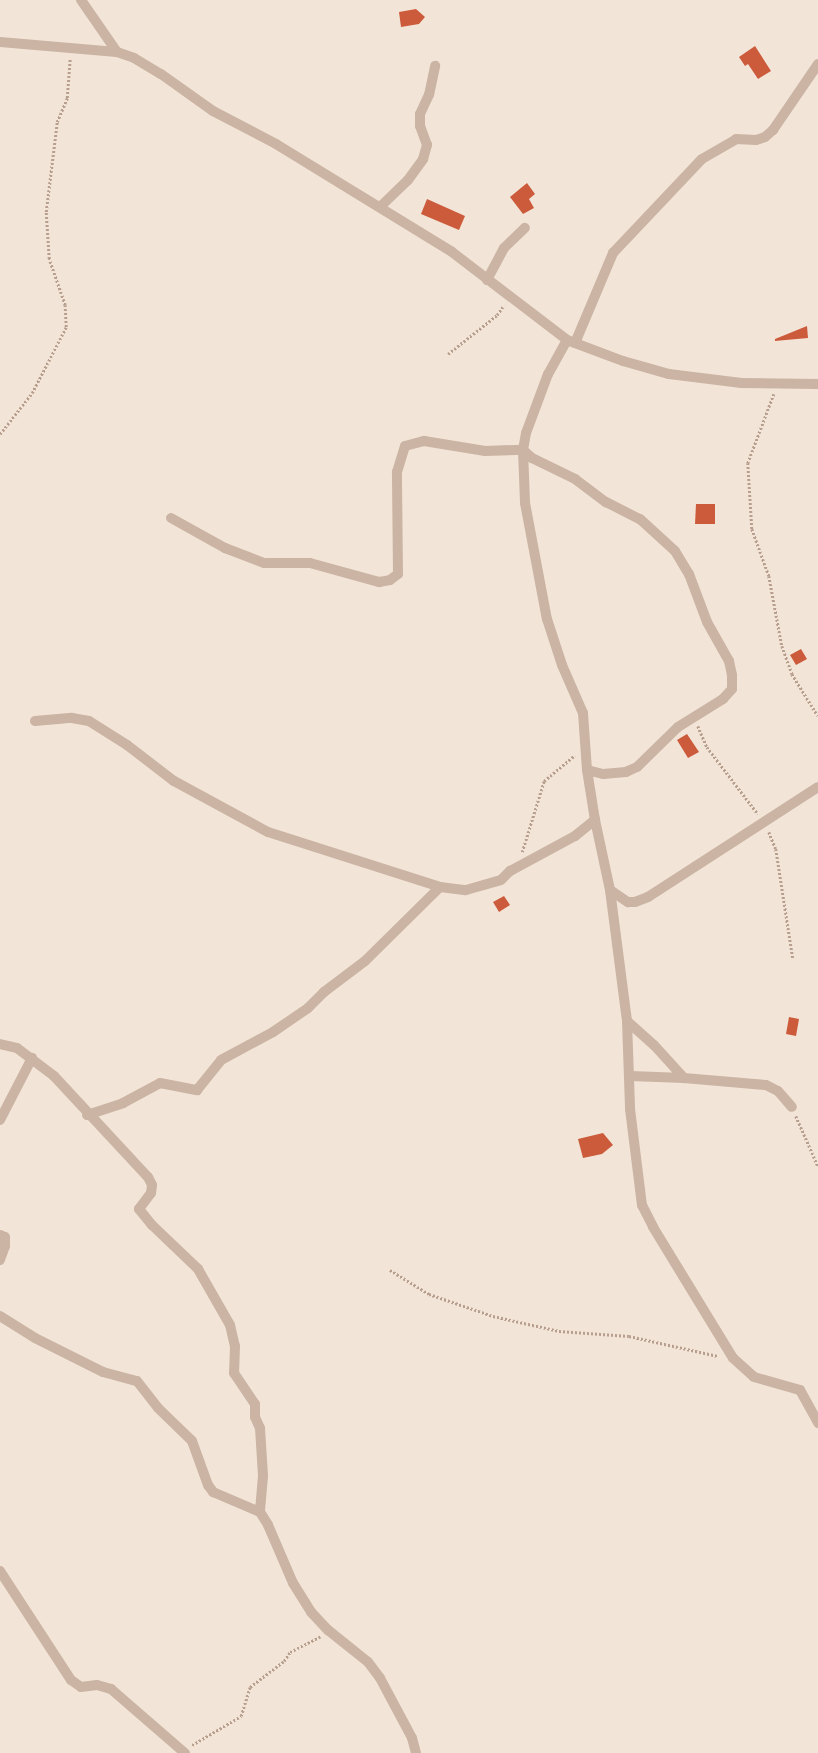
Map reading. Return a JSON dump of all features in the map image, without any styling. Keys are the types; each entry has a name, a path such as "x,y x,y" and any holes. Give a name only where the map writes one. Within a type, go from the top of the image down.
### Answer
{"street":[{"path":"81,0 118,52"},
{"path":"0,42 118,52 141,62 213,111 276,144 381,206 452,252 508,297 571,342 623,361 669,374 741,383 778,382 818,384"},
{"path":"818,64 773,130 765,137 756,140 736,139 702,159 613,253 571,342 548,374 526,433 523,450 525,503 546,619 562,665 583,713 587,770 595,820 610,890 627,1021 630,1109 642,1205 653,1227 733,1358 754,1377 800,1390 818,1423"},
{"path":"381,206 408,180 423,159 427,145 420,126 420,114 429,95 435,66"},
{"path":"487,280 504,248 526,228"},
{"path":"171,518 225,548 264,563 310,563 380,582 390,580 398,574 397,472 405,446 424,441 485,451 523,450 532,458 575,479 606,502 640,519 675,551 689,574 707,622 729,661 732,675 732,689 723,699 695,719 678,727 637,768 626,772 603,774 587,770"},
{"path":"35,720 72,718 89,721 127,745 174,781 268,832 440,887 466,890 501,880 510,871 575,836 595,820"},
{"path":"610,890 628,902 635,902 648,897 818,787"},
{"path":"87,1115 123,1103 160,1083 197,1090 221,1060 273,1032 308,1008 324,992 365,961 440,887"},
{"path":"627,1021 654,1045 684,1078"},
{"path":"0,1044 17,1048 54,1076 87,1115 148,1177 152,1185 151,1193 139,1209 152,1225 198,1269 230,1326 235,1346 234,1373 254,1404 255,1417 260,1428 263,1476 260,1512"},
{"path":"0,1120 32,1058"},
{"path":"630,1076 684,1078 766,1085 778,1091 792,1107"},
{"path":"0,1235 5,1237 5,1246 0,1260"},
{"path":"0,1316 35,1338 103,1372 137,1381 158,1408 192,1441 208,1485 213,1492 260,1512 268,1525 293,1583 311,1612 328,1630 368,1662 380,1678 412,1738 416,1753"},
{"path":"0,1571 71,1680 81,1687 97,1685 111,1689 184,1752"}],"path":[{"path":"0,434 32,393 66,327 66,305 48,258 46,212 57,122 67,98 71,48"},
{"path":"448,354 497,315 508,297"},
{"path":"778,382 748,464 752,529 769,576 782,646 792,674 818,716"},
{"path":"695,719 707,747 765,822 776,849 793,959"},
{"path":"520,855 544,781 586,745"},
{"path":"792,1107 818,1166"},
{"path":"390,1270 429,1294 492,1316 559,1331 629,1336 702,1354 733,1358"},
{"path":"184,1752 241,1716 250,1687 284,1661 290,1652 328,1630"}],"building":[{"path":"416,9 425,17 419,24 401,27 399,12"},
{"path":"755,46 771,71 758,79 748,64 745,66 739,57"},
{"path":"527,183 535,194 529,199 534,208 523,214 510,197"},
{"path":"427,199 465,216 459,230 421,214"},
{"path":"807,326 808,338 775,341 775,339"},
{"path":"696,504 715,504 715,524 695,524"},
{"path":"801,649 807,659 796,665 790,655"},
{"path":"687,734 699,752 688,758 677,740"},
{"path":"504,896 510,905 499,912 493,902"},
{"path":"789,1017 799,1019 796,1036 786,1034"},
{"path":"603,1133 613,1145 602,1154 583,1158 578,1139"}]}
